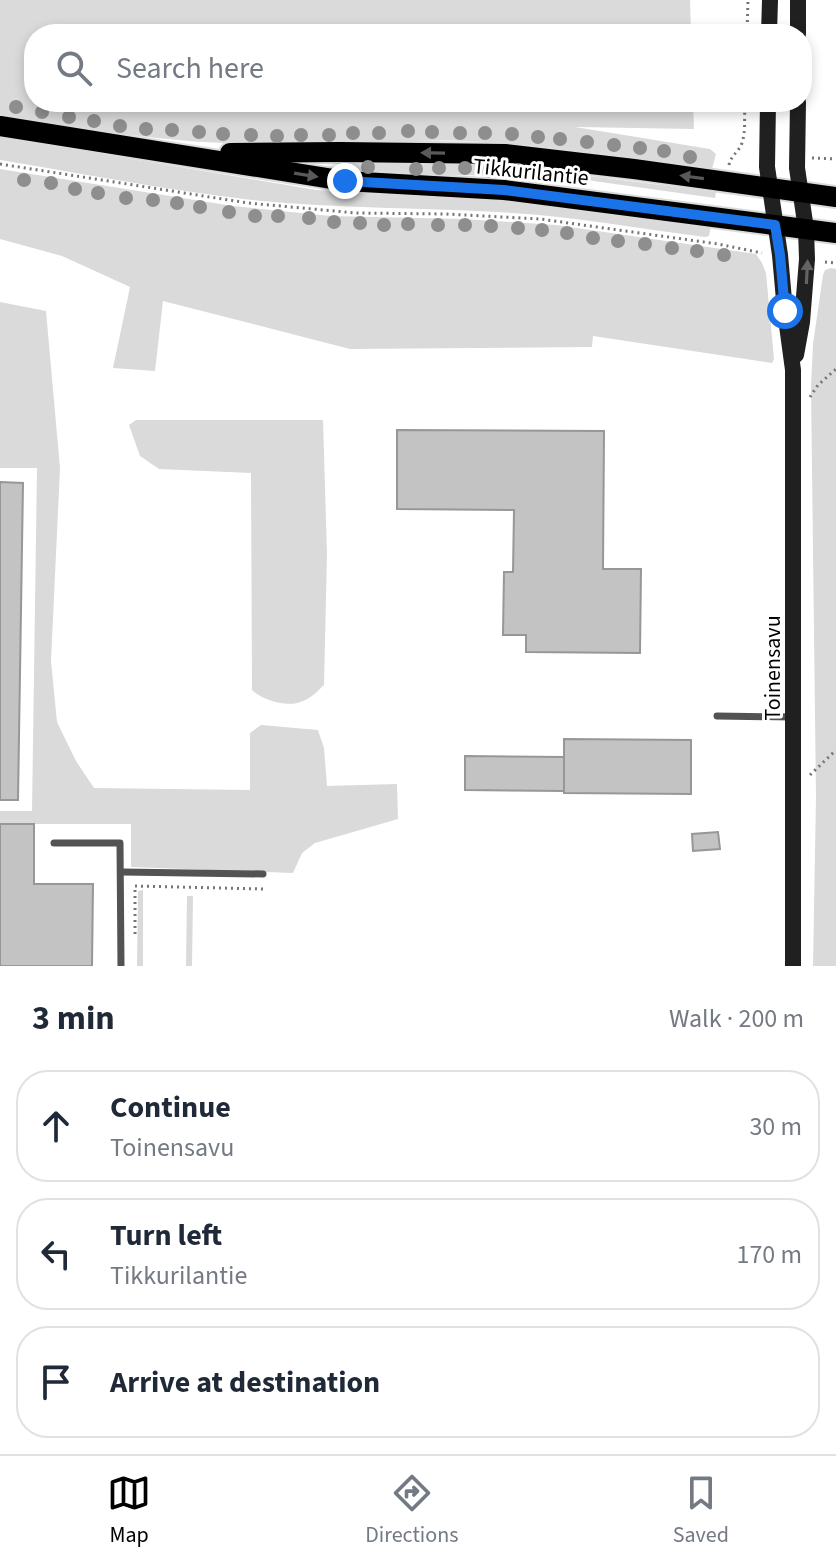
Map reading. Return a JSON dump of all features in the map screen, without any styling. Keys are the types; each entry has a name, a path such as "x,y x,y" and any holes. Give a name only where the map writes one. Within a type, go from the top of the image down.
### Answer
{"main road":[{"name":"Tikkurilantie","path":"0,126 345,181 504,190 836,233"},
{"name":"Tikkurilantie","path":"174,153 505,154 836,197"}],"street":[{"path":"769,24 770,0"},
{"path":"798,0 798,24"},
{"name":"Toinensavu","path":"768,112 769,188 793,370 793,966"},
{"name":"Toinensavu","path":"793,370 807,273 806,229 797,168 798,112"}],"lane":[{"path":"717,716 794,716"},
{"path":"54,843 120,843 121,966"},
{"path":"122,872 263,874"}],"path":[{"path":"747,24 748,0"},
{"path":"0,164 248,203 356,213 540,219 718,244 765,254"},
{"path":"822,261 836,263"},
{"path":"806,404 818,385 836,369"},
{"path":"808,777 836,750"},
{"path":"135,934 135,886 263,889"}],"shaded area":[{"path":"0,0 690,0 691,24 24,24 24,112 693,112 694,129 575,127 710,149 716,154 712,169 496,143 223,143 139,136 0,115"},
{"path":"0,137 317,190 511,200 711,226 709,236 705,237 536,215 252,200 0,160"},
{"path":"339,161 503,165 716,192 715,198 565,177 338,170"},
{"path":"0,169 233,206 331,216 556,225 756,254 766,273 774,359 772,363 593,336 592,347 350,349 163,301 155,371 113,368 130,287 62,256 0,239"},
{"path":"836,269 836,966 813,966 816,796 811,387 813,344 823,275 825,270"},
{"path":"0,302 46,311 60,468 51,661 57,722 76,761 94,788 250,790 250,733 261,725 318,730 324,748 327,786 397,784 398,819 315,843 302,853 293,873 131,867 131,824 0,824 0,811 32,811 37,468 0,468"},
{"path":"136,420 323,420 327,554 324,685 309,698 297,703 283,703 262,697 252,690 251,473 159,469 140,456 129,425"},
{"path":"143,890 143,966 137,966 138,891"},
{"path":"187,896 193,896 192,966 186,966"}],"building":[{"path":"397,430 604,431 603,569 641,569 640,653 526,652 526,635 503,635 504,572 513,572 514,510 397,509"},
{"path":"0,482 23,483 18,800 0,800"},
{"path":"564,739 691,740 691,794 564,793"},
{"path":"465,756 564,757 564,791 465,790"},
{"path":"0,824 34,824 34,884 93,884 92,966 0,966"},
{"path":"718,832 720,849 693,851 692,834"}],"route":[{"path":"345,181 504,190 775,225 785,311"}]}
